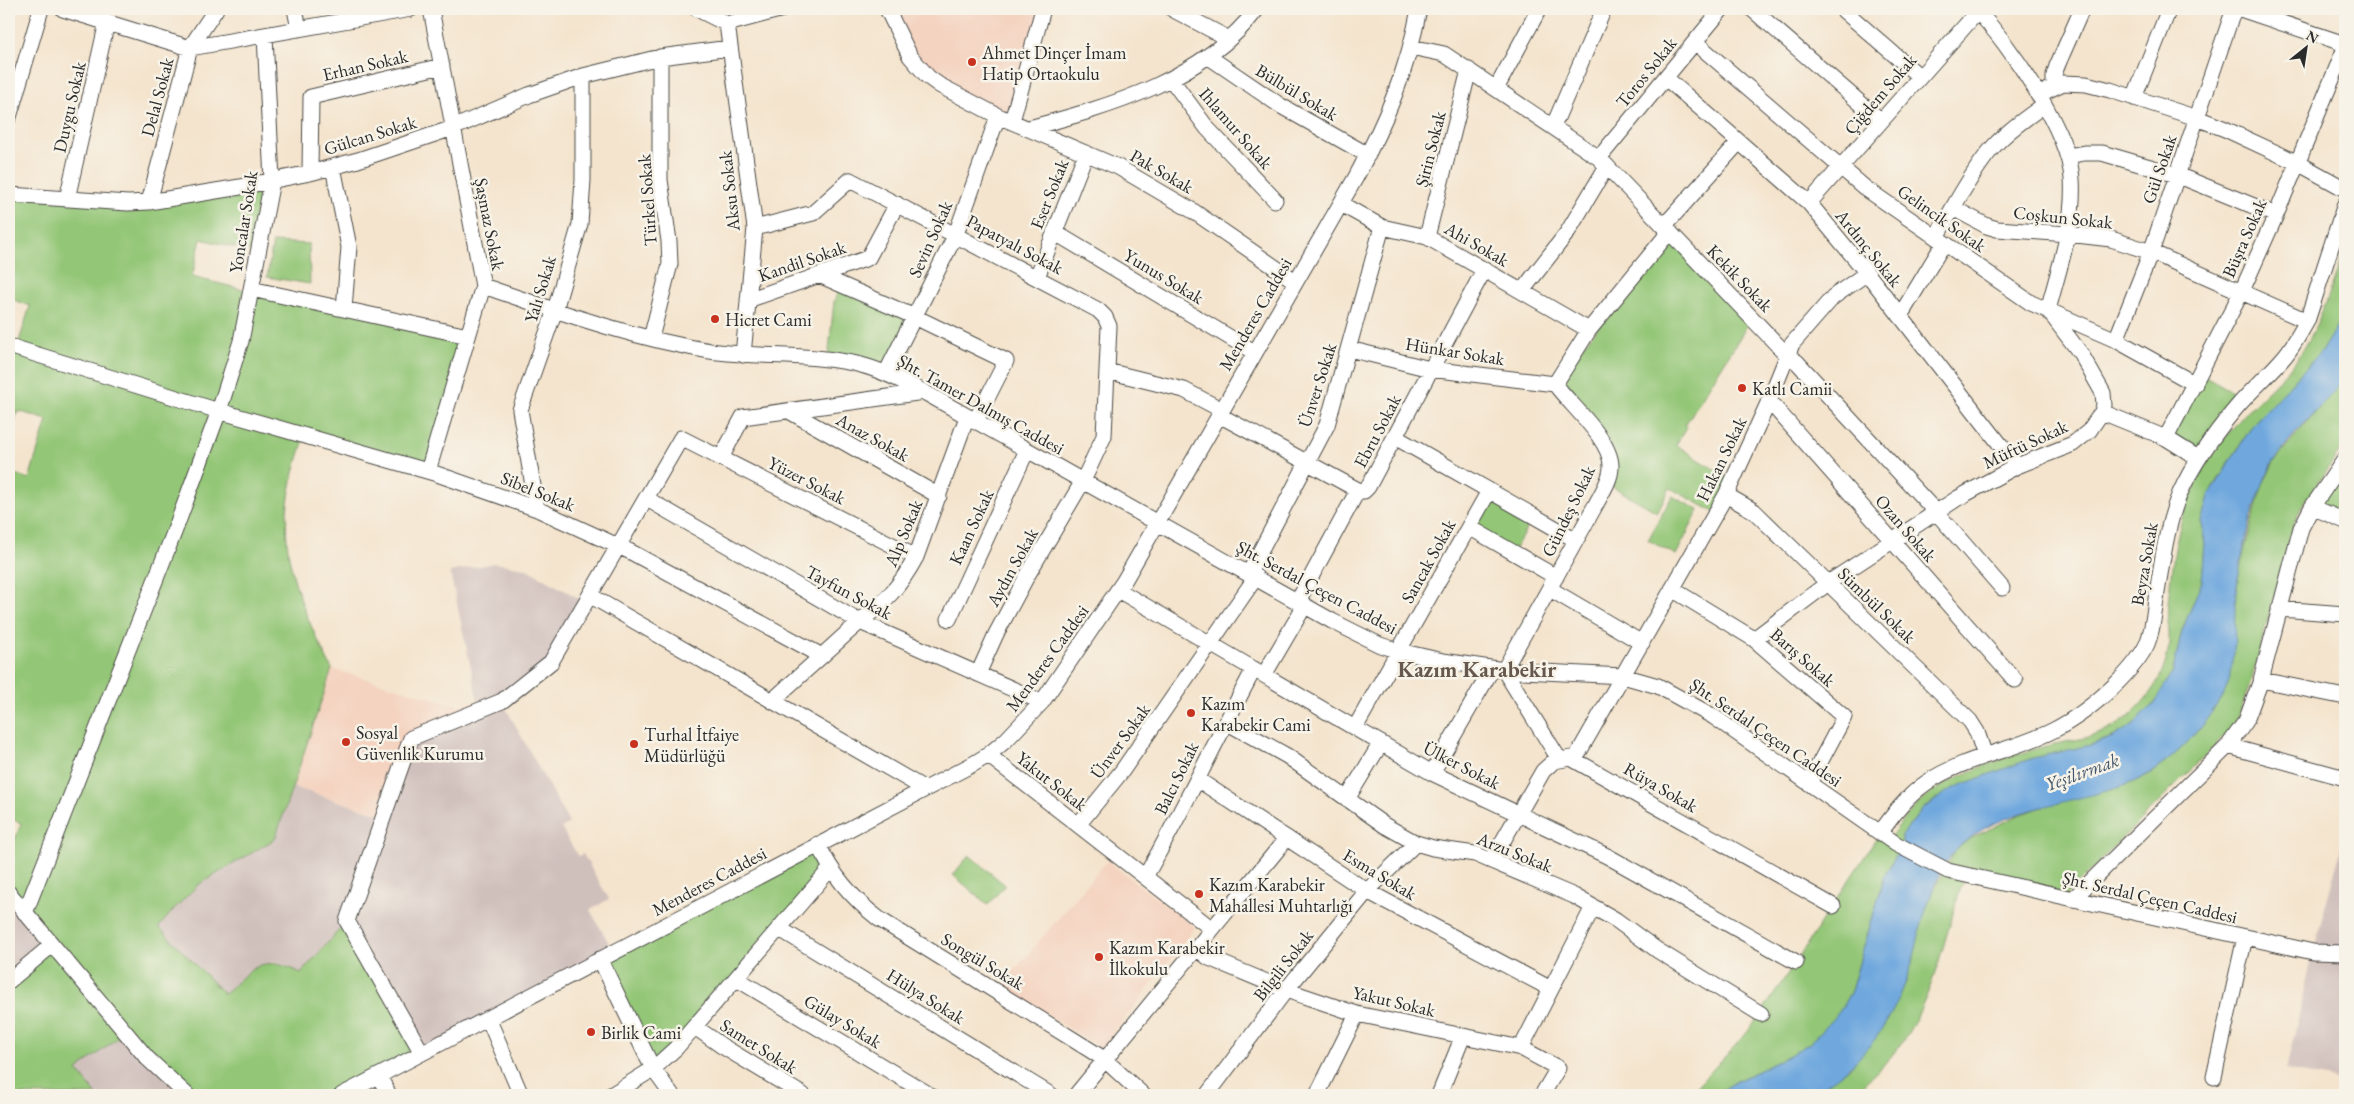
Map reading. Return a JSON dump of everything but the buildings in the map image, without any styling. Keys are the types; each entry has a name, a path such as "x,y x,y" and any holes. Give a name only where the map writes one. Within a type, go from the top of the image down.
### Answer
{"street":[{"path":"9,117 41,9"},
{"path":"63,9 190,48 411,9"},
{"name":"Delal Sokak","path":"149,202 190,48 216,9"},
{"path":"295,9 299,29"},
{"name":"Şaşmaz Sokak","path":"428,471 483,286 431,9"},
{"path":"697,9 727,24 783,9"},
{"name":"Pak Sokak","path":"887,9 910,56 928,77 953,94 1005,119 1118,167 1193,211 1295,281"},
{"name":"Sevin Sokak","path":"886,373 956,234 1005,119 1043,9"},
{"path":"1172,9 1229,39"},
{"path":"1029,128 1086,113 1171,79 1209,57 1257,9"},
{"name":"Menderes Caddesi","path":"342,1095 988,755 1027,720 1042,702 1118,590 1159,523 1254,352 1341,204 1388,114 1411,46 1419,9"},
{"path":"1496,89 1539,9"},
{"path":"1553,127 1604,9"},
{"name":"Toros Sokak","path":"1522,292 1567,233 1603,162 1666,78 1722,9"},
{"path":"1752,9 1881,121"},
{"path":"1842,9 1920,77"},
{"path":"2054,86 2054,75 2057,66 2082,9"},
{"path":"2134,98 2169,9"},
{"name":"Gül Sokak","path":"2116,340 2151,252 2234,9"},
{"path":"2240,9 2345,46"},
{"path":"1978,10 2010,52 2041,100 2068,156 2072,181 2068,234 2048,310 2081,354 2100,386 2104,400 2102,412 2166,438 2198,458"},
{"name":"Çiğdem Sokak","path":"1809,204 1978,10"},
{"name":"Duygu Sokak","path":"67,199 107,22"},
{"name":"Aksu Sokak","path":"727,24 754,228 743,355"},
{"name":"Yoncalar Sokak","path":"25,913 171,539 219,411 241,340 272,180 265,34"},
{"name":"Gelincik Sokak","path":"1695,42 1865,188 2031,303 2116,340 2195,384"},
{"name":"Kekik Sokak","path":"1411,46 1444,54 1603,162 1788,356 1797,362 1936,512 2002,588"},
{"name":"Büşra Sokak","path":"2166,438 2241,293 2298,163 2345,46"},
{"name":"Gülcan Sokak","path":"9,195 149,202 310,173 454,128 529,94 583,76 660,57 730,48"},
{"name":"Türkel Sokak","path":"651,338 670,264 669,241 660,180 660,57"},
{"name":"Bülbül Sokak","path":"1209,57 1281,106 1368,154"},
{"name":"Erhan Sokak","path":"310,173 311,97 442,66"},
{"name":"Şirin Sokak","path":"1427,237 1469,70"},
{"name":"Yalı Sokak","path":"537,509 520,410 555,310 580,224 583,180 583,76"},
{"name":"Ardınç Sokak","path":"1666,78 1809,204 1867,273 2017,466"},
{"name":"Ihlamur Sokak","path":"1171,79 1207,128 1275,200"},
{"path":"1900,316 1940,240 1953,208 1989,151 2022,121 2054,86 2063,83 2086,84 2197,118 2298,163 2345,189"},
{"path":"1555,384 1589,330 1667,229 1739,142"},
{"name":"Eser Sokak","path":"1036,277 1086,153"},
{"path":"2068,156 2084,153 2102,153 2177,175 2276,215"},
{"path":"333,167 349,247 344,309"},
{"name":"Papatyalı Sokak","path":"754,228 813,213 850,180 1098,310 1105,317 1109,326 1104,436 1083,481"},
{"name":"Kandil Sokak","path":"748,300 868,258 897,204"},
{"name":"Ahi Sokak","path":"1341,204 1382,226 1427,237 1589,330"},
{"name":"Beyza Sokak","path":"1880,833 1910,796 1940,774 2054,730 2078,715 2114,687 2133,666 2146,644 2152,627 2167,536 2175,506 2198,458 2235,408 2286,354 2307,321 2345,204"},
{"name":"Coşkun Sokak","path":"1953,208 1987,226 1998,229 2110,239 2151,252 2307,321"},
{"name":"Ünver Sokak","path":"1078,825 1122,771 1211,644 1253,575 1307,463 1328,425 1382,226"},
{"name":"Yunus Sokak","path":"1054,232 1254,352"},
{"name":"Ebru Sokak","path":"1259,672 1302,603 1358,490 1364,491 1368,487 1484,270"},
{"name":"Hakan Sokak","path":"1575,759 1726,495 1769,401 1792,344 1833,297 1867,273"},
{"path":"819,275 915,317"},
{"name":"Şht. Tamer Dalmış Caddesi","path":"483,286 555,310 651,338 743,355 828,360 860,364 886,373 924,392 1159,523"},
{"path":"251,289 468,336"},
{"name":"Alp Sokak","path":"772,700 895,592 916,557 971,419 1006,362 915,317"},
{"name":"Sibel Sokak","path":"9,346 219,411 428,471 537,509 619,546 822,656"},
{"name":"Hünkar Sokak","path":"1349,349 1430,369 1555,384"},
{"path":"1107,371 1184,390 1220,413 1358,490"},
{"name":"Gündeş Sokak","path":"1432,773 1553,583 1608,480 1610,460 1596,433 1566,401 1555,384"},
{"path":"721,458 743,417 924,392"},
{"name":"Ozan Sokak","path":"1769,401 2015,680"},
{"name":"Anaz Sokak","path":"788,411 939,496"},
{"name":"Müftü Sokak","path":"1754,639 1828,583 1936,512 2017,466 2073,444 2089,431 2102,412"},
{"path":"1395,437 1576,540"},
{"name":"Yüzer Sokak","path":"647,499 681,438 916,557"},
{"name":"Kaan Sokak","path":"949,619 1027,450"},
{"path":"2073,899 2228,746 2246,721 2261,680 2297,539 2312,507 2345,459"},
{"name":"Aydın Sokak","path":"978,674 996,634 1027,576 1083,481"},
{"name":"Sancak Sokak","path":"1355,728 1489,491"},
{"name":"Sümbül Sokak","path":"1726,495 1754,511 1970,722 1977,732 1985,756"},
{"path":"422,1053 347,921 411,738 502,701 551,662 647,499"},
{"name":"Tayfun Sokak","path":"647,499 860,622 1042,702"},
{"path":"2312,507 2345,521"},
{"name":"Şht. Serdal Çeçen Caddesi","path":"1159,523 1359,635 1399,651 1498,670 1622,676 1649,682 1714,716 1896,844 1948,871 2313,952 2345,953"},
{"path":"1469,527 1642,643"},
{"name":"Barış Sokak","path":"1672,589 1754,639 1844,717 1809,783"},
{"name":"Ülker Sokak","path":"1118,590 1432,773 1608,856 1796,962"},
{"path":"591,596 925,789"},
{"path":"2279,609 2345,614"},
{"path":"1492,860 1543,771 1548,765 1559,758 1498,670"},
{"name":"Balcı Sokak","path":"1145,877 1181,814 1226,722 1259,672"},
{"path":"2261,680 2345,697"},
{"name":"Arzu Sokak","path":"1226,722 1287,756 1346,798 1416,843 1433,848 1465,852 1492,860 1593,907 1664,955 1761,1014"},
{"path":"1346,798 1381,743"},
{"path":"2228,746 2345,778"},
{"name":"Yakut Sokak","path":"988,755 1212,929"},
{"name":"Rüya Sokak","path":"1559,758 1575,759 1833,906"},
{"name":"Esma Sokak","path":"1197,779 1367,891 1551,989"},
{"path":"1076,1095 1287,838"},
{"name":"Bilgili Sokak","path":"1208,1095 1286,990 1367,891 1416,843"},
{"name":"Songül Sokak","path":"818,844 831,868 860,904 879,919 1104,1059 1144,1095"},
{"path":"611,1095 652,1069 695,1027 831,868"},
{"path":"9,893 147,1058 187,1095"},
{"path":"1521,1048 1593,907"},
{"name":"Hülya Sokak","path":"780,929 1051,1095"},
{"path":"2214,1077 2245,937"},
{"path":"9,981 52,945"},
{"name":"Yakut Sokak","path":"1196,948 1209,958 1286,990 1358,1014 1521,1048 1558,1068 1542,1095"},
{"path":"600,960 652,1069 672,1095"},
{"name":"Gülay Sokak","path":"737,979 930,1095"},
{"path":"1317,1095 1358,1014"},
{"path":"488,1018 521,1095"},
{"name":"Samet Sokak","path":"695,1027 722,1046 803,1095"},
{"path":"1439,1095 1463,1036"},
{"path":"379,1076 389,1095"}],"shaded area":[{"name":"Ahmet Dinçer İmam Hatip Ortaokulu","path":"887,9 1032,9 1040,21 1012,121 939,85"},
{"path":"494,563 525,568 587,603 551,662 502,701 569,823 561,828 578,856 583,854 609,899 590,910 614,952 373,1079 288,966 273,962 259,966 224,994 159,927 198,885 275,839 293,787 383,815 411,738 480,710 450,572"},
{"path":"332,669 460,706 478,700 480,710 384,815 293,787"},
{"path":"2341,849 2345,850 2345,1082 2286,1070 2318,933"},
{"name":"Kazım Karabekir İlkokulu","path":"1107,861 1195,927 1102,1049 1001,986"},
{"path":"9,893 52,945 9,981"},
{"path":"125,1032 187,1095 97,1095 77,1070"}],"green space":[{"path":"272,181 258,253 201,239 192,277 250,291 468,336 428,471 305,436 288,503 287,533 289,554 293,574 306,613 332,669 275,839 198,885 159,927 224,994 251,970 259,966 276,964 301,973 347,921 422,1053 342,1095 187,1095 125,1032 77,1070 97,1095 9,1095 9,981 52,945 9,893 9,856 21,823 9,818 9,787 14,773 9,771 9,472 29,479 47,420 18,411 9,436 9,346 17,348 30,306 9,298 9,195 128,203"},
{"path":"1670,231 1752,318 1685,425 1687,426 1676,445 1733,481 1716,513 1670,488 1657,512 1606,483 1611,466 1555,384"},
{"path":"273,242 309,244 310,284 267,277"},
{"path":"2345,247 2345,312 2343,316 2321,352 2254,423 2213,488 2202,522 2205,545 2202,581 2182,631 2173,671 2161,694 2145,714 2125,731 2113,737 1936,799 1922,810 1902,835 1902,844 1885,875 1851,991 1840,1011 1827,1027 1810,1043 1737,1081 1715,1095 1689,1095 1745,1035 1761,1014 1880,833 1889,839 1918,804 1941,786 1954,779 2018,754 2089,737 2110,729 2129,716 2144,701 2156,684 2168,654 2168,608 2172,567 2179,530 2191,494 2211,458 2227,436 2244,415 2297,359 2313,333 2325,305"},
{"path":"841,285 915,317 886,373 828,360 834,301"},
{"path":"2200,373 2244,398 2198,458 2166,438"},
{"path":"2345,378 2345,444 2304,502 2293,525 2252,678 2238,717 2227,734 2064,897 1965,875 1932,983 1908,1032 1892,1055 1867,1081 1848,1095 1839,1097 1810,1095 1851,1067 1885,1023 1906,982 1921,922 1932,892 1955,851 1969,839 2019,815 2054,803 2128,784 2148,775 2166,762 2187,742 2219,701 2240,567 2262,486 2274,462"},
{"path":"2345,459 2345,521 2312,507"},
{"path":"1489,491 1534,516 1513,552 1469,527"},
{"path":"1672,496 1699,510 1676,555 1648,540"},
{"path":"818,844 831,868 653,1069 600,959"},
{"path":"969,855 1005,885 988,905 953,875"}],"water":[{"name":"Yeşilırmak","path":"2345,312 2345,378 2281,451 2267,475 2255,505 2239,571 2235,599 2231,673 2227,687 2212,713 2180,749 2155,770 2142,778 2107,791 2014,816 1972,836 1955,851 1941,871 1935,884 1922,924 1911,968 1895,1006 1873,1041 1845,1071 1807,1096 1715,1095 1737,1081 1810,1043 1840,1011 1851,991 1885,875 1902,844 1902,835 1922,810 1948,791 1966,783 2033,758 2091,745 2113,737 2134,724 2153,705 2173,671 2182,631 2202,581 2205,545 2202,522 2209,496 2254,423 2321,352"}],"place":[{"name":"Ahmet Dinçer İmam Hatip Ortaokulu","path":"972,62"},
{"name":"Hicret Cami","path":"715,319"},
{"name":"Katlı Camii","path":"1742,388"},
{"name":"Kazım Karabekir Cami","path":"1191,713"},
{"name":"Sosyal Güvenlik Kurumu","path":"346,742"},
{"name":"Turhal İtfaiye Müdürlüğü","path":"634,744"},
{"name":"Kazım Karabekir Mahallesi Muhtarlığı","path":"1199,894"},
{"name":"Kazım Karabekir İlkokulu","path":"1099,957"},
{"name":"Birlik Cami","path":"591,1032"}],"district":[{"name":"Kazım Karabekir","path":"1477,669"}]}
